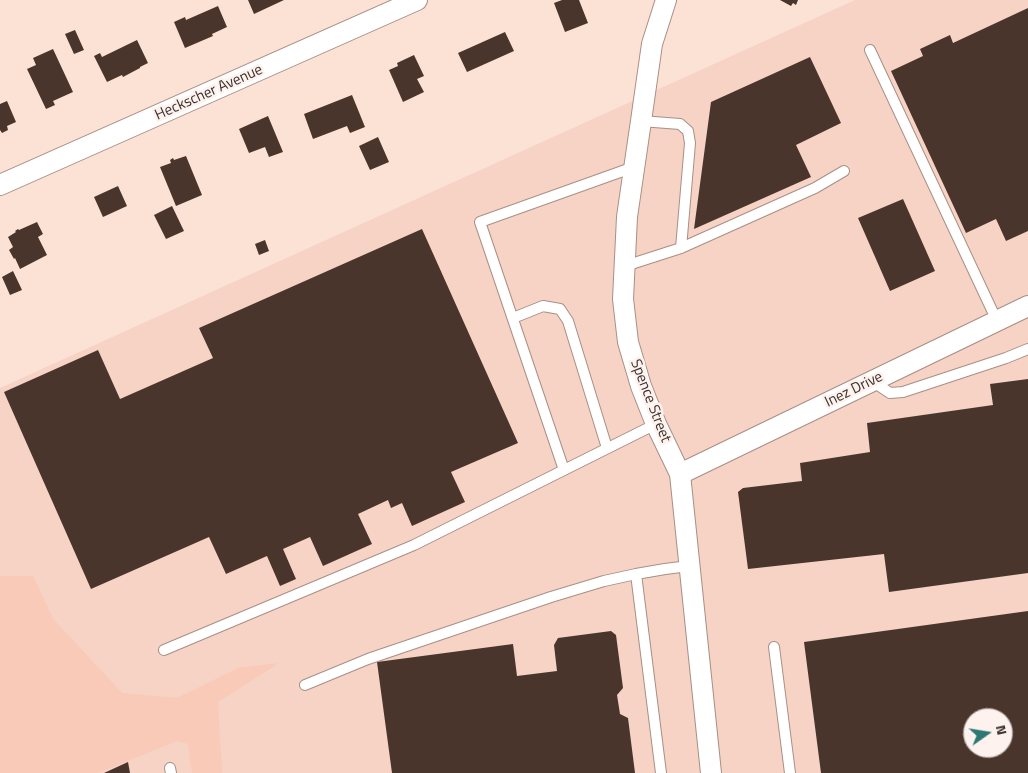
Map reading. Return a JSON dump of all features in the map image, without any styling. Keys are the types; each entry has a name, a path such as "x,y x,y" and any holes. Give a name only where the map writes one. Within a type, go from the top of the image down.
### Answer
{"street":[{"name":"Heckscher Avenue","path":"0,185 418,0"},
{"name":"Spence Street","path":"666,0 652,44 634,167 627,217 623,299 628,342 641,386 656,424 680,474 711,773"},
{"name":"Inez Drive","path":"680,474 1028,306"}],"lane":[{"path":"870,50 997,321"},
{"path":"641,121 680,124 688,131 690,143 681,248"},
{"path":"564,470 480,222 634,167"},
{"path":"625,266 681,248 815,188 844,171"},
{"path":"512,318 544,306 560,309 568,321 607,448"},
{"path":"872,381 890,393 903,392 1028,349"},
{"path":"164,650 414,545 656,424"},
{"path":"305,685 368,659 542,600 604,581 690,566"},
{"path":"636,574 661,773"},
{"path":"774,647 790,773"}],"shaded area":[{"path":"855,0 1028,0 1028,773 0,773 0,388"},
{"path":"0,576 33,576 53,619 122,693 177,698 238,668 279,663 218,702 222,773 192,773 188,744 177,741 98,773 0,773"}],"building":[{"path":"248,0 284,0 254,14"},
{"path":"562,0 579,0 588,23 565,32 554,3"},
{"path":"780,0 798,0 796,5 793,3 791,6"},
{"path":"218,6 227,27 212,34 213,36 185,48 174,22 185,17 186,20"},
{"path":"1028,8 1028,231 1006,241 996,219 966,233 891,71 923,56 920,49 950,35 953,43"},
{"path":"75,30 84,50 74,54 65,34"},
{"path":"505,32 514,51 467,72 458,53"},
{"path":"137,40 148,63 123,77 122,75 107,82 94,56 100,53 102,57"},
{"path":"53,49 73,92 53,101 55,105 46,109 27,69 36,65 33,58"},
{"path":"414,55 424,76 417,79 424,92 403,102 389,70 398,66 397,63"},
{"path":"810,57 841,123 796,145 811,177 694,229 711,102"},
{"path":"352,95 365,127 350,133 347,126 313,139 304,114"},
{"path":"7,101 16,122 7,126 8,130 2,133 0,130 0,104"},
{"path":"268,116 283,152 269,157 265,147 249,153 239,129"},
{"path":"378,137 389,162 370,170 359,146"},
{"path":"186,156 202,195 176,206 160,167 171,163 170,160 173,158 174,160"},
{"path":"118,186 127,206 103,217 94,197"},
{"path":"903,199 935,271 890,291 858,218"},
{"path":"172,206 184,231 166,239 154,215"},
{"path":"37,222 43,234 38,237 47,255 20,269 9,250 13,247 8,237 18,229"},
{"path":"422,229 518,443 451,472 465,502 412,526 402,503 391,508 388,500 358,514 372,544 323,566 310,537 283,549 296,579 280,586 267,556 226,574 209,537 91,589 4,392 98,350 120,399 213,358 199,328"},
{"path":"265,240 269,251 259,255 255,244"},
{"path":"13,271 22,290 10,295 2,277"},
{"path":"1028,379 1028,573 889,592 884,554 748,569 738,492 743,488 802,481 800,463 870,452 867,423 993,405 990,384"},
{"path":"1028,611 1028,773 821,773 804,642"},
{"path":"611,631 616,635 623,688 617,695 620,714 628,718 635,773 392,773 377,662 513,644 517,676 557,671 554,645 558,638"},
{"path":"128,762 130,773 104,773"}]}
